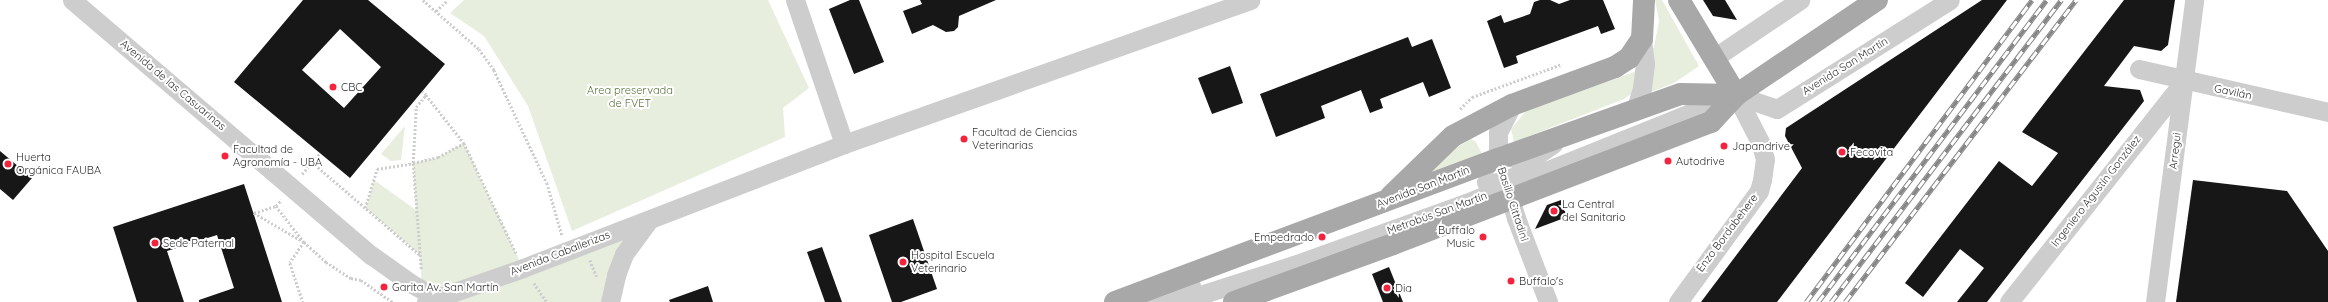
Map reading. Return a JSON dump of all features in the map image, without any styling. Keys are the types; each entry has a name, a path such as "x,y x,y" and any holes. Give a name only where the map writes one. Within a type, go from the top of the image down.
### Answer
{"main road":[{"path":"1384,202 1453,136 1512,105 1615,67 1630,58 1642,39 1644,0"},
{"path":"1679,0 1736,95"},
{"name":"Avenida San Martín","path":"1244,284 1384,202 1504,180 1711,122 1736,95 1877,0"},
{"name":"Avenida San Martín","path":"1115,302 1244,284 1504,180 1559,140 1681,94 1736,95"}],"street":[{"name":"Avenida de las Casuarinas","path":"72,0 371,255 432,298"},
{"path":"795,0 844,144"},
{"name":"Avenida Caballerizas","path":"432,298 523,268 844,144 1250,0"},
{"path":"1714,58 1800,0"},
{"name":"Avenida San Martín","path":"1736,95 1777,109 1950,0"},
{"name":"Arregui","path":"2155,302 2194,0"},
{"path":"1635,111 1642,88 1645,64 1642,39"},
{"name":"Gavilán","path":"2139,69 2184,81 2328,112"},
{"name":"Ingeniero Agustín González","path":"2009,302 2184,81"},
{"name":"Enzo Bordabehere","path":"1678,302 1759,191 1765,159 1760,142 1736,95"},
{"name":"Basilio Cittadini","path":"1512,105 1498,132 1504,180 1548,302"},
{"path":"610,302 616,275 624,254 650,219"},
{"path":"1149,302 1244,284"},
{"path":"1178,302 1244,284"}],"path":[{"path":"423,0 479,48 504,89 575,248 598,280"},
{"path":"436,11 448,0"},
{"path":"422,92 464,143 523,268 547,302"},
{"path":"426,95 416,108 413,164 420,255 432,298"},
{"path":"366,208 377,169 413,164 438,157 464,143"},
{"path":"320,153 312,162 420,255"},
{"path":"304,242 254,213 276,206 304,242 326,262 351,278 364,282 393,302"},
{"path":"302,302 290,263 304,242"},
{"path":"362,286 364,282"}],"green space":[{"name":"Area preservada de FVET","path":"464,0 768,0 809,88 783,108 785,137 572,231 528,106 484,36 450,13"},
{"path":"1655,0 1662,0 1699,66 1674,83 1651,92 1649,54 1654,47 1659,21"},
{"path":"1641,63 1631,94 1624,99 1514,142 1511,129 1526,111 1634,72"},
{"path":"405,126 401,160 391,161 381,154"},
{"path":"1471,139 1476,142 1482,154 1425,178 1451,151"},
{"path":"464,143 523,268 650,219 610,302 444,302 422,289 420,255 366,208 374,180 416,210 413,163 438,157"}],"building":[{"name":"CBC","path":"303,0 368,0 445,64 350,178 234,82","holes":["340,29 381,67 344,108 302,70"]},
{"path":"850,0 859,0 884,62 854,74 829,9"},
{"path":"920,0 996,0 959,16 958,27 954,31 946,32 933,25 912,34 903,11 922,4"},
{"path":"1540,0 1550,0 1559,4 1570,0 1603,0 1615,29 1601,34 1598,26 1516,56 1518,63 1504,68 1487,21 1501,15 1504,23 1530,14 1534,2"},
{"path":"1703,0 1725,0 1737,20 1713,16"},
{"name":"Fecovita","path":"1982,0 2007,0 1777,302 1701,302 1802,168 1785,136 1786,128"},
{"path":"2124,0 2175,0 2168,45 2161,51 2134,46 2104,86 2140,90 2144,101 1987,302 1957,302 1984,268 1960,249 1923,297 1905,283 1999,161 2032,186 2058,153 2022,132"},
{"path":"1408,37 1412,47 1432,39 1451,88 1429,97 1423,82 1380,99 1383,108 1370,113 1361,90 1321,106 1325,118 1276,137 1260,94"},
{"path":"1230,66 1243,103 1212,114 1198,78"},
{"name":"Huerta Orgánica FAUBA","path":"0,151 32,178 13,200 0,189"},
{"path":"2193,180 2287,191 2328,251 2328,302 2176,302"},
{"name":"Sede Paternal","path":"244,184 282,302 199,302 199,300 234,288 217,235 167,251 184,302 137,302 113,227"},
{"name":"La Central del Sanitario","path":"1561,200 1567,217 1535,229 1547,205"},
{"name":"Hospital Escuela Veterinario","path":"913,219 937,289 901,302 892,302 869,235"},
{"path":"822,247 842,302 825,302 807,252"},
{"name":"Dia","path":"1389,267 1403,302 1383,302 1372,274"},
{"path":"708,286 713,302 670,302 669,300"}],"railway":[{"path":"1806,302 2032,0"},
{"path":"1818,302 2046,0"},
{"path":"1831,302 2061,0"},
{"path":"1845,302 2076,0"}],"place":[{"name":"CBC","path":"333,87"},
{"name":"Facultad de Ciencias Veterinarias","path":"964,139"},
{"name":"Japandrive","path":"1724,146"},
{"name":"Fecovita","path":"1842,152"},
{"name":"Facultad de Agronomía - UBA","path":"225,156"},
{"name":"Autodrive","path":"1668,161"},
{"name":"Huerta Orgánica FAUBA","path":"8,164"},
{"name":"La Central del Sanitario","path":"1554,211"},
{"name":"Empedrado","path":"1322,237"},
{"name":"Buffalo Music","path":"1483,237"},
{"name":"Sede Paternal","path":"155,243"},
{"name":"Hospital Escuela Veterinario","path":"903,262"},
{"name":"Buffalo's","path":"1511,281"},
{"name":"Garita Av. San Martín","path":"384,287"},
{"name":"Dia","path":"1387,288"}]}
